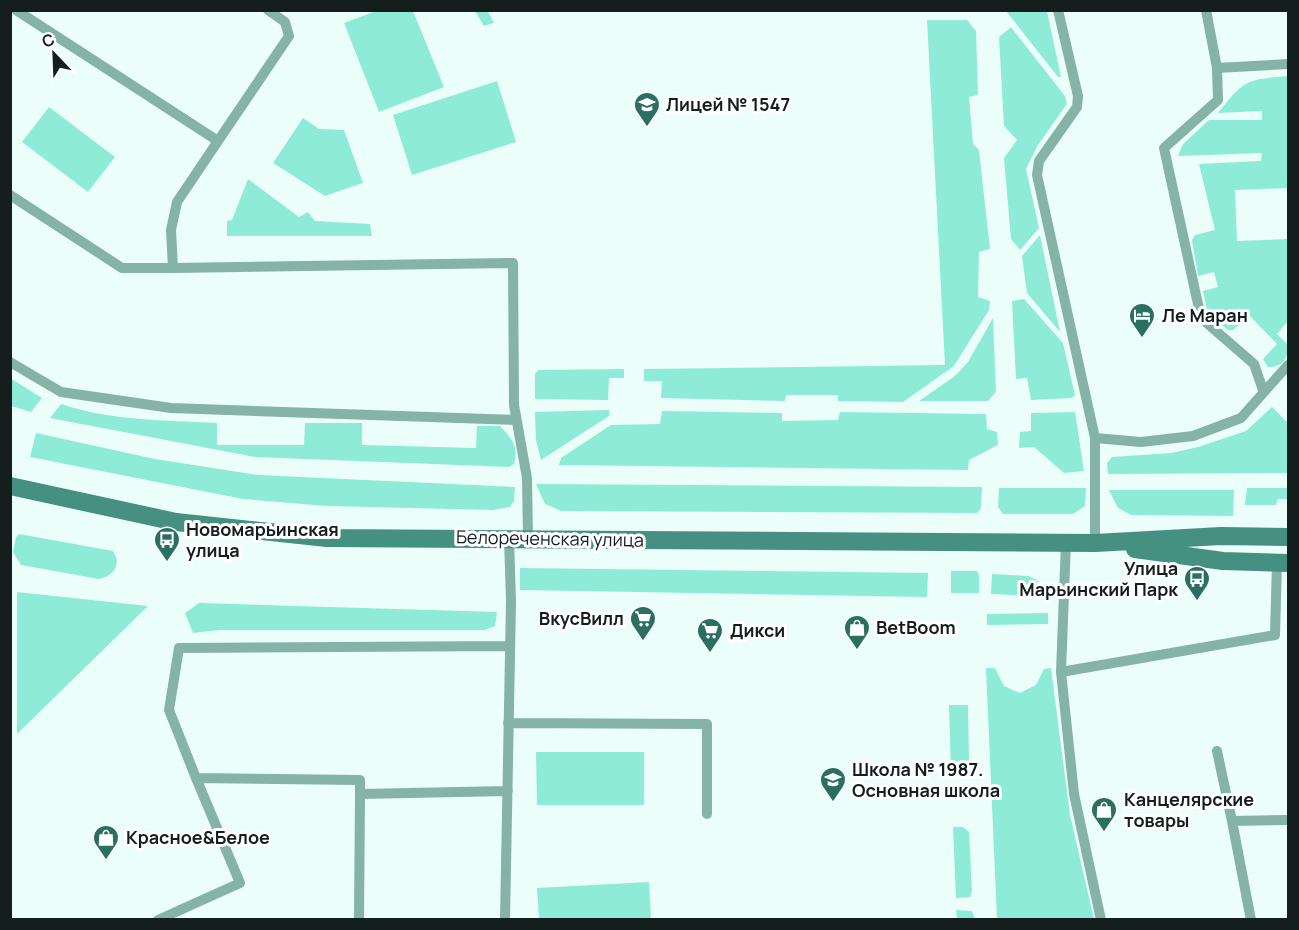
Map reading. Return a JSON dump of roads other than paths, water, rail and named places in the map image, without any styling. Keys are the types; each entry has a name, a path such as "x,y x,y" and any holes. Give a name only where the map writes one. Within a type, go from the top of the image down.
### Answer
{"main road":[{"name":"Белореченская улица","path":"10,486 176,522 327,538 1095,543 1221,536 1288,537"},
{"name":"Белореченская улица","path":"1095,543 1223,561 1283,562"}],"lane":[{"path":"16,10 218,141"},
{"path":"173,268 171,230 177,202 289,36 285,22 268,10"},
{"path":"1058,10 1078,96 1077,107 1039,161 1037,175 1095,438 1095,543"},
{"path":"1206,10 1217,68 1218,100 1164,148 1201,318 1254,364 1263,390"},
{"path":"1217,68 1288,64"},
{"path":"10,195 122,268 513,263 515,420 527,478 528,538"},
{"path":"10,362 61,392 171,408 515,420"},
{"path":"1095,438 1141,442 1193,436 1240,418 1288,365"},
{"path":"505,920 509,538"},
{"path":"1066,542 1061,672 1074,794 1101,920"},
{"path":"1061,672 1275,635 1283,562"},
{"path":"158,920 240,883 169,710 179,648 509,646"},
{"path":"508,723 707,724 707,814"},
{"path":"1217,751 1251,920"},
{"path":"196,778 360,780 359,920"},
{"path":"360,794 508,791"},
{"path":"1232,821 1288,820"}],"place":[{"name":"Лицей № 1547","path":"647,128"},
{"name":"Ле Маран","path":"1142,339"},
{"name":"Новомарьинская улица","path":"167,563"},
{"name":"Улица Марьинский Парк","path":"1197,602"},
{"name":"ВкусВилл","path":"643,642"},
{"name":"BetBoom","path":"857,651"},
{"name":"Дикси","path":"710,654"},
{"name":"Школа № 1987. Основная школа","path":"833,803"},
{"name":"Канцелярские товары","path":"1104,833"},
{"name":"Красное&Белое","path":"106,861"}]}
